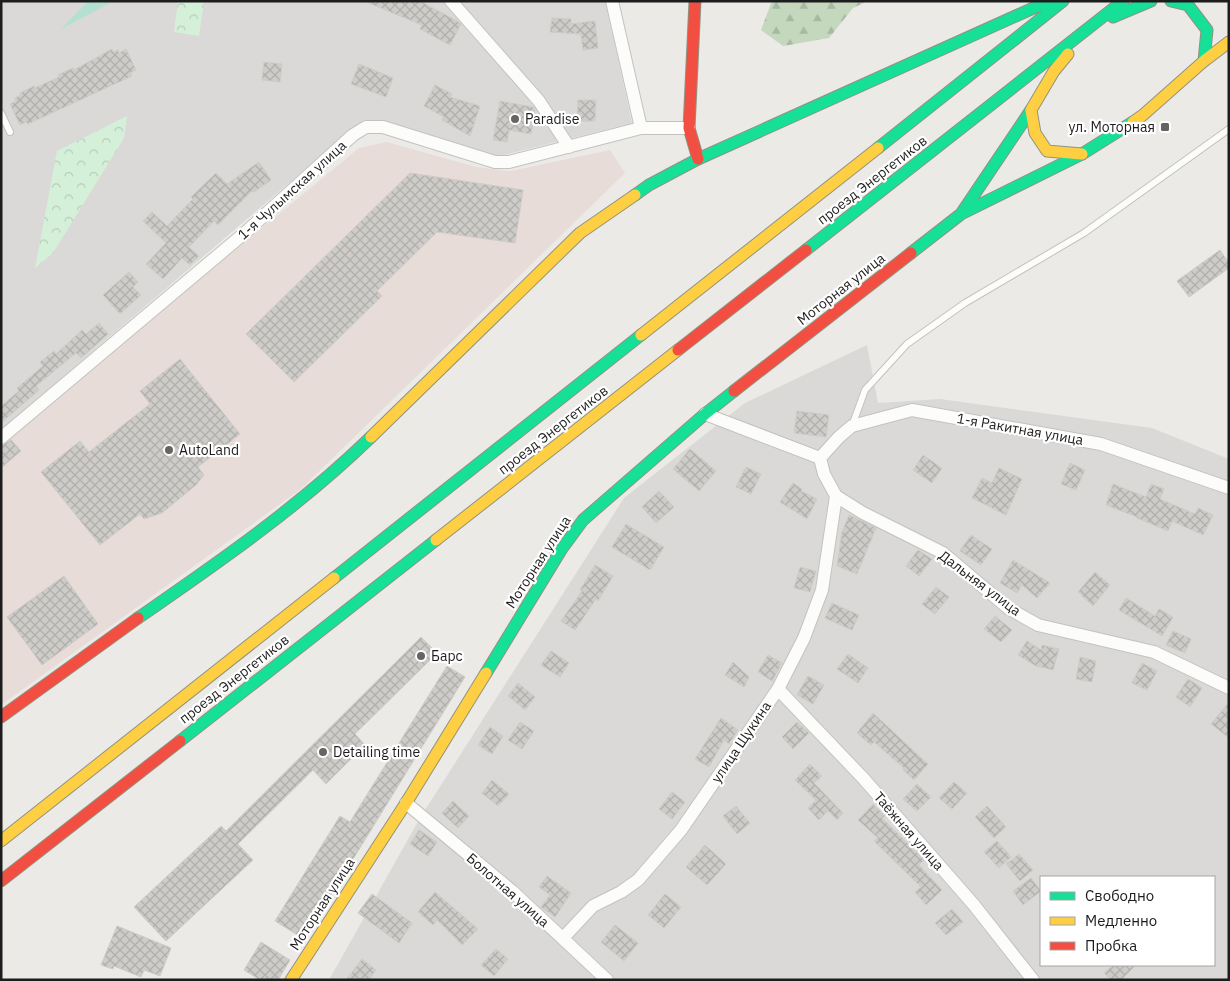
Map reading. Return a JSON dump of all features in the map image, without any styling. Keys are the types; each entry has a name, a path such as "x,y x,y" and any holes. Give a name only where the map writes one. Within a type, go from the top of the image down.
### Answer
{"main road":[{"path":"696,1 689,128 698,158"},
{"path":"1,717 100,645 224,559 304,496 352,455 580,234 649,185 698,158 1049,1"},
{"name":"проезд Энергетиков","path":"1,841 1063,1"},
{"name":"проезд Энергетиков","path":"1,881 1123,1"},
{"path":"961,214 1031,110 1054,71 1088,30 1151,1"},
{"path":"1171,1 1188,5 1207,30 1204,61"},
{"path":"961,214 1082,154 1143,115 1204,61 1229,42"},
{"path":"1031,110 1035,133 1046,151 1082,154"},
{"name":"Моторная улица","path":"291,980 406,803 561,550 583,520 705,414 961,214"}],"street":[{"path":"452,1 539,101 569,148"},
{"path":"612,1 641,128"},
{"name":"1-я Чулымская улица","path":"1,438 247,231 353,135 366,127 383,127 495,162 509,162 641,128 689,128"},
{"name":"1-я Ракитная улица","path":"820,458 852,426 912,410 1101,444 1229,488"},
{"path":"705,414 820,458 824,474 836,496"},
{"name":"Дальняя улица","path":"836,496 864,513 943,554 1008,608 1038,625 1154,652 1229,688"},
{"name":"улица Щукина","path":"563,938 594,906 621,892 638,880 681,830 778,689 804,638 822,590 836,496"},
{"name":"Таёжная улица","path":"778,689 863,778 974,904 1033,980"},
{"name":"Болотная улица","path":"406,803 512,891 607,980"}],"lane":[{"path":"1,113 10,132"},
{"path":"852,426 865,390 907,344 965,303 1084,233 1229,129"}],"shaded area":[{"path":"1,1 605,1 632,123 496,157 386,122 359,123 1,430"},
{"path":"387,142 476,167 511,171 610,150 625,173 301,489 1,705 1,445 179,293 234,251 359,148"},
{"path":"867,345 878,403 940,399 1152,428 1229,459 1229,980 329,980 420,818 624,498 745,403"}],"green space":[{"path":"88,1 114,1 61,29"},
{"path":"178,1 204,1 199,36 174,32"},
{"path":"772,1 868,1 853,8 829,38 783,46 761,30"},
{"path":"127,116 124,138 53,253 35,268 57,151"}],"building":[{"path":"364,1 420,1 461,24 450,45 420,29 422,25"},
{"path":"552,18 571,19 571,24 595,21 598,48 583,50 581,34 550,32"},
{"path":"112,49 113,52 118,50 119,53 126,49 136,70 130,73 132,76 28,124 26,122 20,125 10,104 16,101 15,98 21,95 20,93 59,77 58,75 73,68 74,70"},
{"path":"264,62 282,64 280,82 262,80"},
{"path":"359,64 393,78 386,97 351,84"},
{"path":"435,85 452,94 450,97 480,106 470,136 442,120 444,117 424,106"},
{"path":"578,100 596,100 595,121 577,121"},
{"name":"Paradise","path":"500,101 533,107 535,110 531,134 509,130 507,142 493,140"},
{"path":"259,162 271,180 254,192 252,191 218,225 214,221 189,247 199,256 190,265 182,258 163,279 146,264 166,243 143,221 152,212 167,226 193,199 191,197 216,173 227,184"},
{"path":"410,173 523,190 515,243 437,232 377,291 382,296 294,382 246,334"},
{"path":"1220,250 1229,263 1229,268 1189,297 1177,281"},
{"path":"129,272 138,282 133,287 141,295 120,314 103,295"},
{"path":"99,323 108,334 81,358 76,353 36,386 39,390 1,423 1,406 19,391 17,388 43,366 40,362 54,351 56,354 82,330 86,334"},
{"path":"180,359 240,434 198,467 204,475 196,485 162,513 144,519 140,514 100,545 41,472 80,441 89,452 150,404 140,391"},
{"path":"797,411 829,415 826,437 794,433"},
{"path":"11,440 21,451 1,468 1,446"},
{"path":"690,449 716,471 699,491 673,469"},
{"path":"923,455 942,468 932,483 913,470"},
{"path":"1070,463 1085,470 1076,490 1061,484"},
{"path":"746,467 761,474 751,494 736,487"},
{"path":"999,468 1022,479 1006,515 972,498 982,478 992,483"},
{"path":"793,483 802,489 801,491 817,499 807,519 780,502"},
{"path":"1113,484 1146,497 1151,484 1164,489 1160,499 1195,514 1198,508 1213,515 1203,535 1172,521 1168,531 1106,505"},
{"path":"659,491 674,507 656,523 642,507"},
{"path":"849,515 876,528 857,574 837,566 842,532"},
{"path":"626,524 664,547 650,570 612,547"},
{"path":"971,535 992,549 981,565 960,551"},
{"path":"918,550 932,559 919,576 906,566"},
{"path":"1013,560 1050,583 1037,598 1022,585 1017,593 1000,583"},
{"path":"595,565 613,576 598,601 596,599 575,630 561,621 582,591 580,590"},
{"path":"800,567 816,571 810,592 794,588"},
{"path":"1095,572 1110,585 1093,606 1078,592"},
{"path":"64,576 98,624 42,665 7,617"},
{"path":"936,587 949,597 935,614 922,604"},
{"path":"1126,598 1155,616 1159,609 1173,617 1162,636 1119,610"},
{"path":"832,603 859,615 852,630 825,618"},
{"path":"995,616 1012,630 1001,642 984,629"},
{"path":"1173,631 1191,639 1185,653 1166,645"},
{"path":"421,637 437,653 355,734 365,745 326,784 313,770 238,844 253,860 166,941 134,907 221,826 226,831"},
{"path":"1027,641 1041,650 1042,645 1059,649 1053,670 1036,666 1018,655"},
{"path":"551,651 569,663 560,677 541,665"},
{"path":"848,654 868,668 858,683 837,669"},
{"path":"768,655 782,663 772,681 758,672"},
{"path":"1080,657 1096,661 1092,682 1076,679"},
{"path":"733,662 749,677 744,687 725,675"},
{"path":"1142,663 1157,671 1147,690 1132,683"},
{"path":"447,666 465,677 304,939 275,921 340,816 350,822"},
{"path":"808,676 824,685 813,704 797,695"},
{"path":"1188,679 1202,688 1190,707 1176,697"},
{"path":"518,683 535,697 525,710 508,696"},
{"path":"1229,702 1229,738 1211,724"},
{"path":"873,713 928,764 914,780 903,770 904,768 874,742 871,745 857,733"},
{"path":"721,718 738,730 729,744 724,740 709,767 695,759"},
{"path":"520,722 534,731 522,749 508,740"},
{"path":"797,722 809,733 793,749 782,737"},
{"path":"490,727 503,736 492,754 478,745"},
{"path":"810,764 822,776 814,783 843,813 837,820 828,811 819,820 808,808 816,800 795,780"},
{"path":"492,780 509,794 498,806 482,793"},
{"path":"954,782 967,793 952,809 939,798"},
{"path":"917,784 931,797 917,811 903,799"},
{"path":"672,792 685,802 672,819 659,809"},
{"path":"453,801 469,816 458,828 442,813"},
{"path":"873,804 885,816 882,818 924,860 919,865 942,890 926,905 915,892 921,887 874,841 878,838 858,820"},
{"path":"736,806 750,823 737,834 723,816"},
{"path":"987,806 1006,827 994,838 975,817"},
{"path":"419,830 437,842 428,856 410,844"},
{"path":"997,841 1011,857 999,868 984,852"},
{"path":"705,845 726,864 707,885 686,867"},
{"path":"1019,854 1033,870 1020,881 1006,864"},
{"path":"547,876 571,893 555,917 541,907 550,895 539,887"},
{"path":"1031,878 1040,890 1040,892 1023,905 1013,891"},
{"path":"435,892 478,929 462,945 437,920 433,925 418,912"},
{"path":"372,894 412,923 399,943 358,913"},
{"path":"665,894 681,907 664,928 648,915"},
{"path":"952,909 963,922 946,935 935,923"},
{"path":"615,925 638,943 624,961 601,942"},
{"path":"117,926 171,948 160,976 144,970 141,977 114,966 113,969 101,965"},
{"path":"261,942 290,960 278,980 260,980 244,970"},
{"path":"496,949 508,959 494,976 481,965"},
{"path":"362,959 376,970 369,980 346,980"},
{"path":"1112,966 1135,966 1121,980 1111,980 1104,973"}],"traffic: fast":[{"path":"635,195 649,185 698,159 1049,1"},
{"path":"878,148 1063,1"},
{"path":"806,250 1123,1"},
{"path":"1113,17 1151,1"},
{"path":"1171,1 1188,5 1207,30 1204,61"},
{"path":"961,214 1031,110"},
{"path":"911,253 961,214 1082,154 1133,122"},
{"path":"334,578 641,335"},
{"path":"486,673 561,550 583,520 734,391"},
{"path":"138,618 229,554 287,510 316,487 371,437"},
{"path":"180,741 436,540"}],"traffic: slow":[{"path":"1133,122 1229,42"},
{"path":"1068,54 1054,71 1031,110 1035,133 1047,151 1082,154"},
{"path":"641,335 878,148"},
{"path":"371,437 580,233 635,195"},
{"path":"436,540 678,350"},
{"path":"1,841 334,578"},
{"path":"291,980 406,803 486,673"}],"traffic: jam":[{"path":"695,1 689,128 698,159"},
{"path":"678,350 806,250"},
{"path":"734,391 911,253"},
{"path":"1,717 138,618"},
{"path":"1,881 180,741"}],"place":[{"name":"Paradise","path":"515,119"},
{"name":"ул. Моторная","path":"1165,127"},
{"name":"AutoLand","path":"169,450"},
{"name":"Барс","path":"421,656"},
{"name":"Detailing time","path":"323,752"}]}
